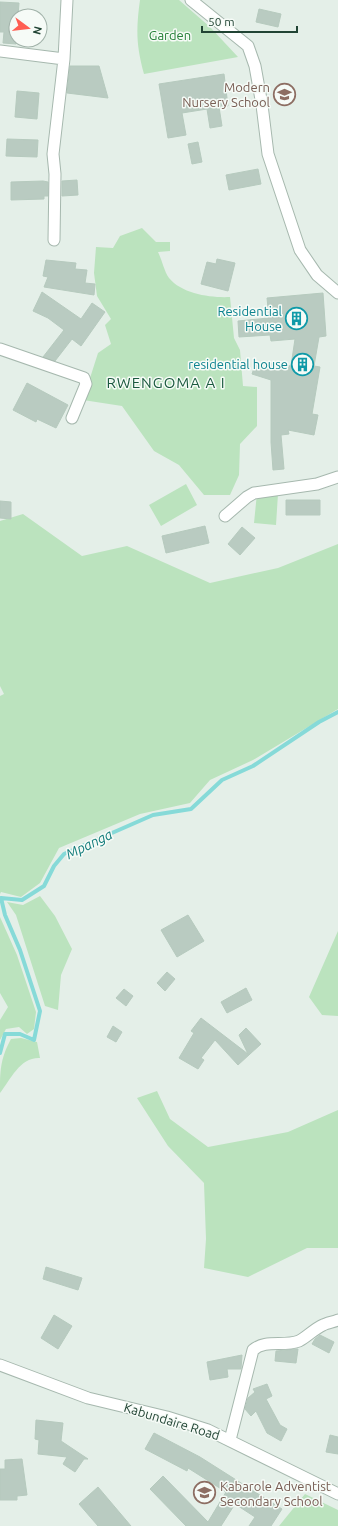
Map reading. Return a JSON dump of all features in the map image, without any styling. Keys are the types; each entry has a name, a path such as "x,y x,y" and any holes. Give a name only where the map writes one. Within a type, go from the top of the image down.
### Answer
{"street":[{"path":"54,240 55,174 53,154 64,59 66,0"},
{"path":"191,0 248,46 254,66 262,105 268,154 300,250 317,275 338,293"},
{"path":"0,51 64,59"},
{"path":"0,349 84,378 86,384 72,418"},
{"path":"225,516 247,497 254,493 317,484 338,477"},
{"path":"230,1440 253,1350 259,1345 266,1343 283,1344 300,1340 323,1325 338,1320"},
{"name":"Kabundaire Road","path":"0,1365 88,1398 166,1417 208,1430 338,1494"}],"green space":[{"name":"Garden","path":"140,0 179,0 210,27 238,57 144,74 139,54 138,37"},
{"path":"142,228 156,242 170,242 170,251 158,252 167,275 181,288 206,296 230,297 234,338 240,350 243,386 257,387 257,426 240,444 239,475 230,495 204,495 179,465 154,451 122,406 83,400 98,353 111,344 105,325 111,319 97,296 94,273 96,247 113,248 120,236"},
{"path":"186,484 197,505 161,526 149,505"},
{"path":"257,493 278,494 276,525 254,523"},
{"path":"23,514 82,556 127,546 210,583 278,568 338,544 338,709 253,760 210,780 190,803 140,814 59,848 40,883 21,897 1,892 0,894 0,696 4,694 0,686 0,521"},
{"path":"40,896 55,916 72,949 61,975 58,1010 45,1006 16,915 7,902 23,905"},
{"path":"0,917 17,955 36,1012 34,1029 27,1034 19,1027 6,1029 0,1040 0,1020 8,1007 0,993"},
{"path":"338,931 338,1016 322,1015 309,997"},
{"path":"21,1038 37,1042 40,1058 27,1061 21,1065 0,1093 1,1072 7,1046 11,1039"},
{"path":"157,1091 170,1119 208,1147 288,1132 338,1110 338,1248 307,1248 248,1277 204,1268 206,1239 204,1183 168,1146 137,1098"},
{"path":"305,1494 338,1510 338,1526 279,1526"}],"building":[{"path":"0,2 19,3 19,8 8,8 8,43 3,43 4,32 0,32"},
{"path":"259,9 281,14 278,27 256,22"},
{"path":"70,66 99,66 108,98 67,93"},
{"path":"224,74 228,106 219,107 222,126 210,128 207,109 182,113 186,135 168,138 159,84"},
{"path":"17,91 39,93 37,119 15,117"},
{"path":"7,139 38,140 37,157 6,156"},
{"path":"198,142 202,162 192,164 188,144"},
{"path":"258,169 261,184 229,190 226,175"},
{"path":"77,180 78,195 62,196 62,181"},
{"path":"11,182 48,182 48,196 44,196 44,199 11,200"},
{"name":"residential house","path":"217,259 235,263 228,291 201,284 207,262 216,264"},
{"path":"46,260 76,263 75,269 87,270 85,283 95,284 94,295 44,287 48,277 43,276"},
{"path":"42,292 81,319 92,303 105,312 81,346 72,339 55,361 43,357 64,330 48,318 33,311"},
{"path":"323,293 326,336 319,337 314,366 320,367 312,414 318,415 314,435 288,430 289,434 281,435 284,469 273,470 271,442 271,380 252,374 255,365 269,369 270,363 291,366 295,339 271,341 270,335 239,337 238,321 269,318 267,298"},
{"path":"27,383 68,405 56,428 37,419 36,422 13,410"},
{"path":"286,500 320,500 320,515 286,515"},
{"path":"0,501 11,502 11,519 0,518"},
{"path":"205,526 209,543 166,553 162,536"},
{"path":"242,527 255,538 240,555 228,544"},
{"path":"188,915 204,941 177,957 161,930"},
{"path":"167,972 175,979 165,991 157,983"},
{"path":"246,988 252,1000 227,1013 221,1002"},
{"path":"124,989 133,996 126,1006 116,998"},
{"path":"201,1018 248,1054 239,1035 246,1028 261,1044 238,1065 215,1040 201,1058 204,1060 198,1069 179,1058 194,1033 191,1031"},
{"path":"113,1026 122,1032 116,1042 107,1037"},
{"path":"46,1267 82,1278 78,1290 43,1279"},
{"path":"54,1315 72,1326 58,1349 41,1338"},
{"path":"320,1335 334,1342 329,1353 312,1344"},
{"path":"298,1349 296,1363 275,1361 276,1351"},
{"path":"242,1355 241,1369 227,1369 228,1377 210,1380 207,1362"},
{"path":"267,1384 272,1396 266,1399 280,1425 287,1429 281,1441 267,1433 256,1411 251,1416 245,1409 248,1398 255,1392 253,1389"},
{"path":"36,1420 63,1423 61,1441 88,1459 84,1459 75,1472 63,1464 67,1457 38,1454 39,1440 35,1439"},
{"path":"154,1433 200,1457 282,1509 271,1526 249,1526 255,1517 235,1504 221,1526 186,1526 150,1489 163,1476 208,1522 226,1492 188,1468 187,1471 145,1449"},
{"path":"330,1435 338,1437 338,1454 326,1452"},
{"path":"22,1459 27,1495 17,1496 17,1500 0,1500 0,1469 5,1469 5,1460"},
{"path":"98,1487 131,1526 98,1526 79,1504"}],"waterway":[{"name":"Mpanga","path":"0,1053 5,1034 20,1034 34,1040 40,1011 20,950 5,915 1,898 22,900 44,886 54,866 64,854 153,815 191,809 222,780 253,766 319,722 338,712"}],"place":[{"name":"Modern Nursery School","path":"285,94"},
{"name":"Residential House","path":"297,318"},
{"name":"residential house","path":"303,364"},
{"name":"Kabarole Adventist Secondary School","path":"204,1493"}],"district":[{"name":"RWENGOMA A I","path":"166,382"}]}
